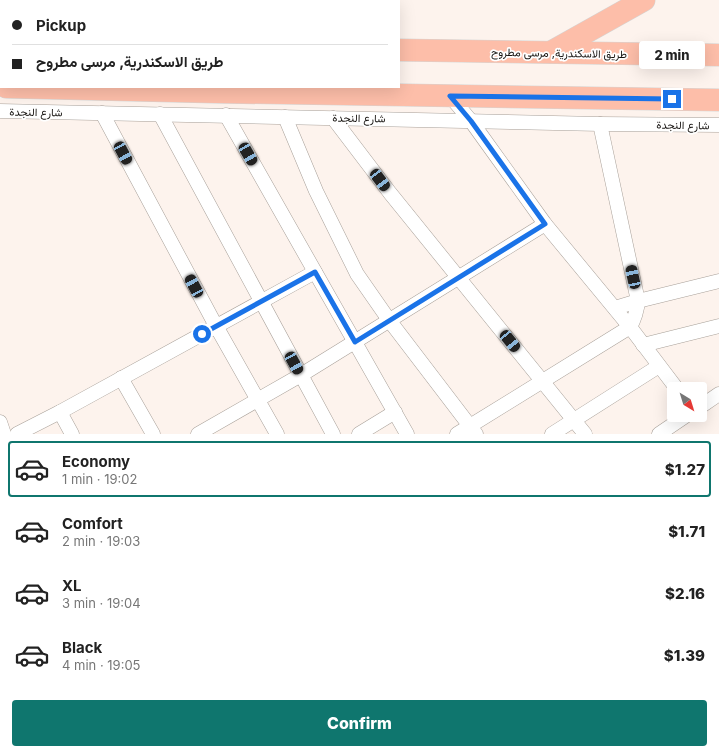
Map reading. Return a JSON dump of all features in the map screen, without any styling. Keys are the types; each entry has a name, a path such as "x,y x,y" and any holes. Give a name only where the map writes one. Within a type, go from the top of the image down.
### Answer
{"main road":[{"path":"548,53 644,0"},
{"name":"طريق الاسكندرية, مرسى مطروح","path":"400,50 719,55"},
{"path":"111,88 216,89 450,96 719,100"}],"street":[{"path":"450,96 471,121 545,224 630,326 672,382"},
{"name":"شارع النجدة","path":"0,111 600,124 719,125"},
{"path":"102,113 216,326 277,434"},
{"path":"160,114 333,434"},
{"path":"226,116 407,434"},
{"path":"285,117 316,191 351,262 367,289 473,430"},
{"path":"333,118 390,193 585,434"},
{"path":"457,434 473,430 542,381 630,326 638,309 638,301 600,124"},
{"path":"198,434 301,375 545,224"},
{"path":"17,434 60,412 315,272"},
{"path":"615,308 719,281"},
{"path":"643,345 719,326"},
{"path":"552,434 659,366"},
{"path":"120,378 153,434"},
{"path":"707,402 719,394"},
{"path":"60,412 72,434"},
{"path":"359,434 395,412"},
{"path":"0,422 4,434"},
{"path":"659,434 677,422"}],"route":[{"path":"202,334 315,272 355,342 545,224 471,121 450,96 672,99"}]}
